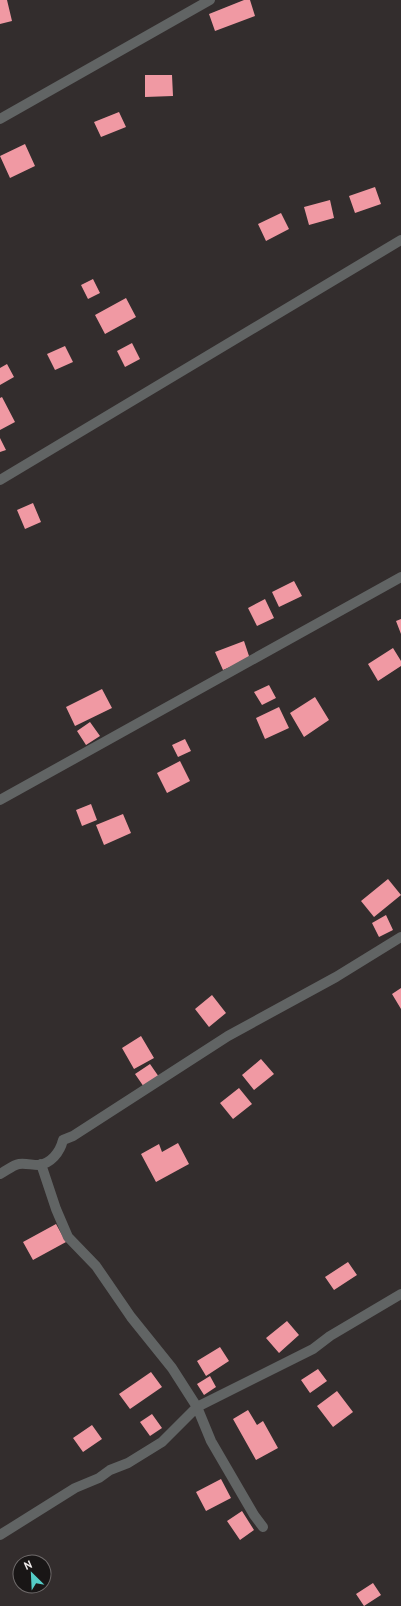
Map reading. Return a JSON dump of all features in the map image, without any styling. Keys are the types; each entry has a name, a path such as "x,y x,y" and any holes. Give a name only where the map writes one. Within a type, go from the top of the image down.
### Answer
{"street":[{"path":"0,119 210,0"},
{"path":"0,480 401,240"},
{"path":"0,800 401,577"},
{"path":"0,1174 18,1164 41,1164 48,1162 61,1148 63,1140 80,1132 221,1040 336,977 401,937"},
{"path":"41,1164 56,1209 68,1237 96,1266 131,1317 172,1368 197,1407 211,1441 254,1515 263,1527"},
{"path":"0,1535 75,1488 98,1478 110,1470 128,1463 162,1442 197,1407 313,1349 330,1336 401,1294"}],"building":[{"path":"0,0 7,0 12,21 0,24"},
{"path":"244,0 250,0 255,16 215,31 209,14"},
{"path":"145,75 172,75 173,96 145,97"},
{"path":"119,112 126,127 101,137 94,122"},
{"path":"25,144 35,166 10,178 0,156"},
{"path":"375,187 381,204 355,213 349,196"},
{"path":"330,200 334,218 309,225 304,207"},
{"path":"281,213 289,229 266,241 258,224"},
{"path":"93,279 100,293 88,299 81,285"},
{"path":"126,298 136,317 105,334 95,315"},
{"path":"132,343 140,359 125,367 117,351"},
{"path":"65,346 73,362 55,370 47,354"},
{"path":"7,364 14,377 0,385 0,368"},
{"path":"2,397 15,422 0,430 0,398"},
{"path":"0,438 6,450 0,452"},
{"path":"33,503 41,522 25,529 17,510"},
{"path":"294,581 302,596 279,607 272,592"},
{"path":"265,599 274,618 257,626 248,608"},
{"path":"401,619 401,634 396,621"},
{"path":"244,641 250,659 223,670 215,652"},
{"path":"393,648 401,661 401,666 378,681 368,664"},
{"path":"269,685 276,698 262,705 254,692"},
{"path":"102,689 112,708 75,726 66,707"},
{"path":"315,697 329,720 304,737 290,713"},
{"path":"279,707 289,728 265,739 256,718"},
{"path":"90,722 100,736 86,745 77,731"},
{"path":"185,739 191,751 178,757 172,745"},
{"path":"180,761 190,781 167,793 157,773"},
{"path":"91,804 97,820 82,826 76,810"},
{"path":"123,814 131,833 104,845 96,825"},
{"path":"388,879 401,895 374,917 361,901"},
{"path":"386,915 393,930 379,937 372,923"},
{"path":"401,988 401,1009 392,994"},
{"path":"212,995 226,1013 209,1027 195,1009"},
{"path":"141,1036 154,1058 134,1069 122,1048"},
{"path":"261,1059 274,1074 254,1090 242,1075"},
{"path":"150,1064 159,1077 144,1087 135,1074"},
{"path":"239,1088 252,1104 233,1119 220,1103"},
{"path":"178,1143 189,1164 156,1182 141,1154 159,1144 162,1152"},
{"path":"56,1224 66,1242 33,1260 23,1242"},
{"path":"348,1262 357,1275 334,1290 325,1277"},
{"path":"287,1321 299,1335 279,1353 266,1338"},
{"path":"220,1347 229,1361 206,1376 197,1361"},
{"path":"318,1369 327,1381 310,1393 301,1380"},
{"path":"151,1372 162,1387 130,1409 119,1394"},
{"path":"210,1376 216,1387 204,1395 197,1384"},
{"path":"337,1391 353,1412 333,1427 317,1406"},
{"path":"248,1410 257,1425 263,1421 278,1448 256,1460 233,1419"},
{"path":"152,1414 162,1428 150,1436 140,1422"},
{"path":"92,1425 102,1439 83,1452 73,1438"},
{"path":"221,1479 231,1498 206,1511 196,1492"},
{"path":"242,1511 254,1530 240,1540 227,1521"},
{"path":"373,1583 381,1595 364,1606 356,1594"}]}
